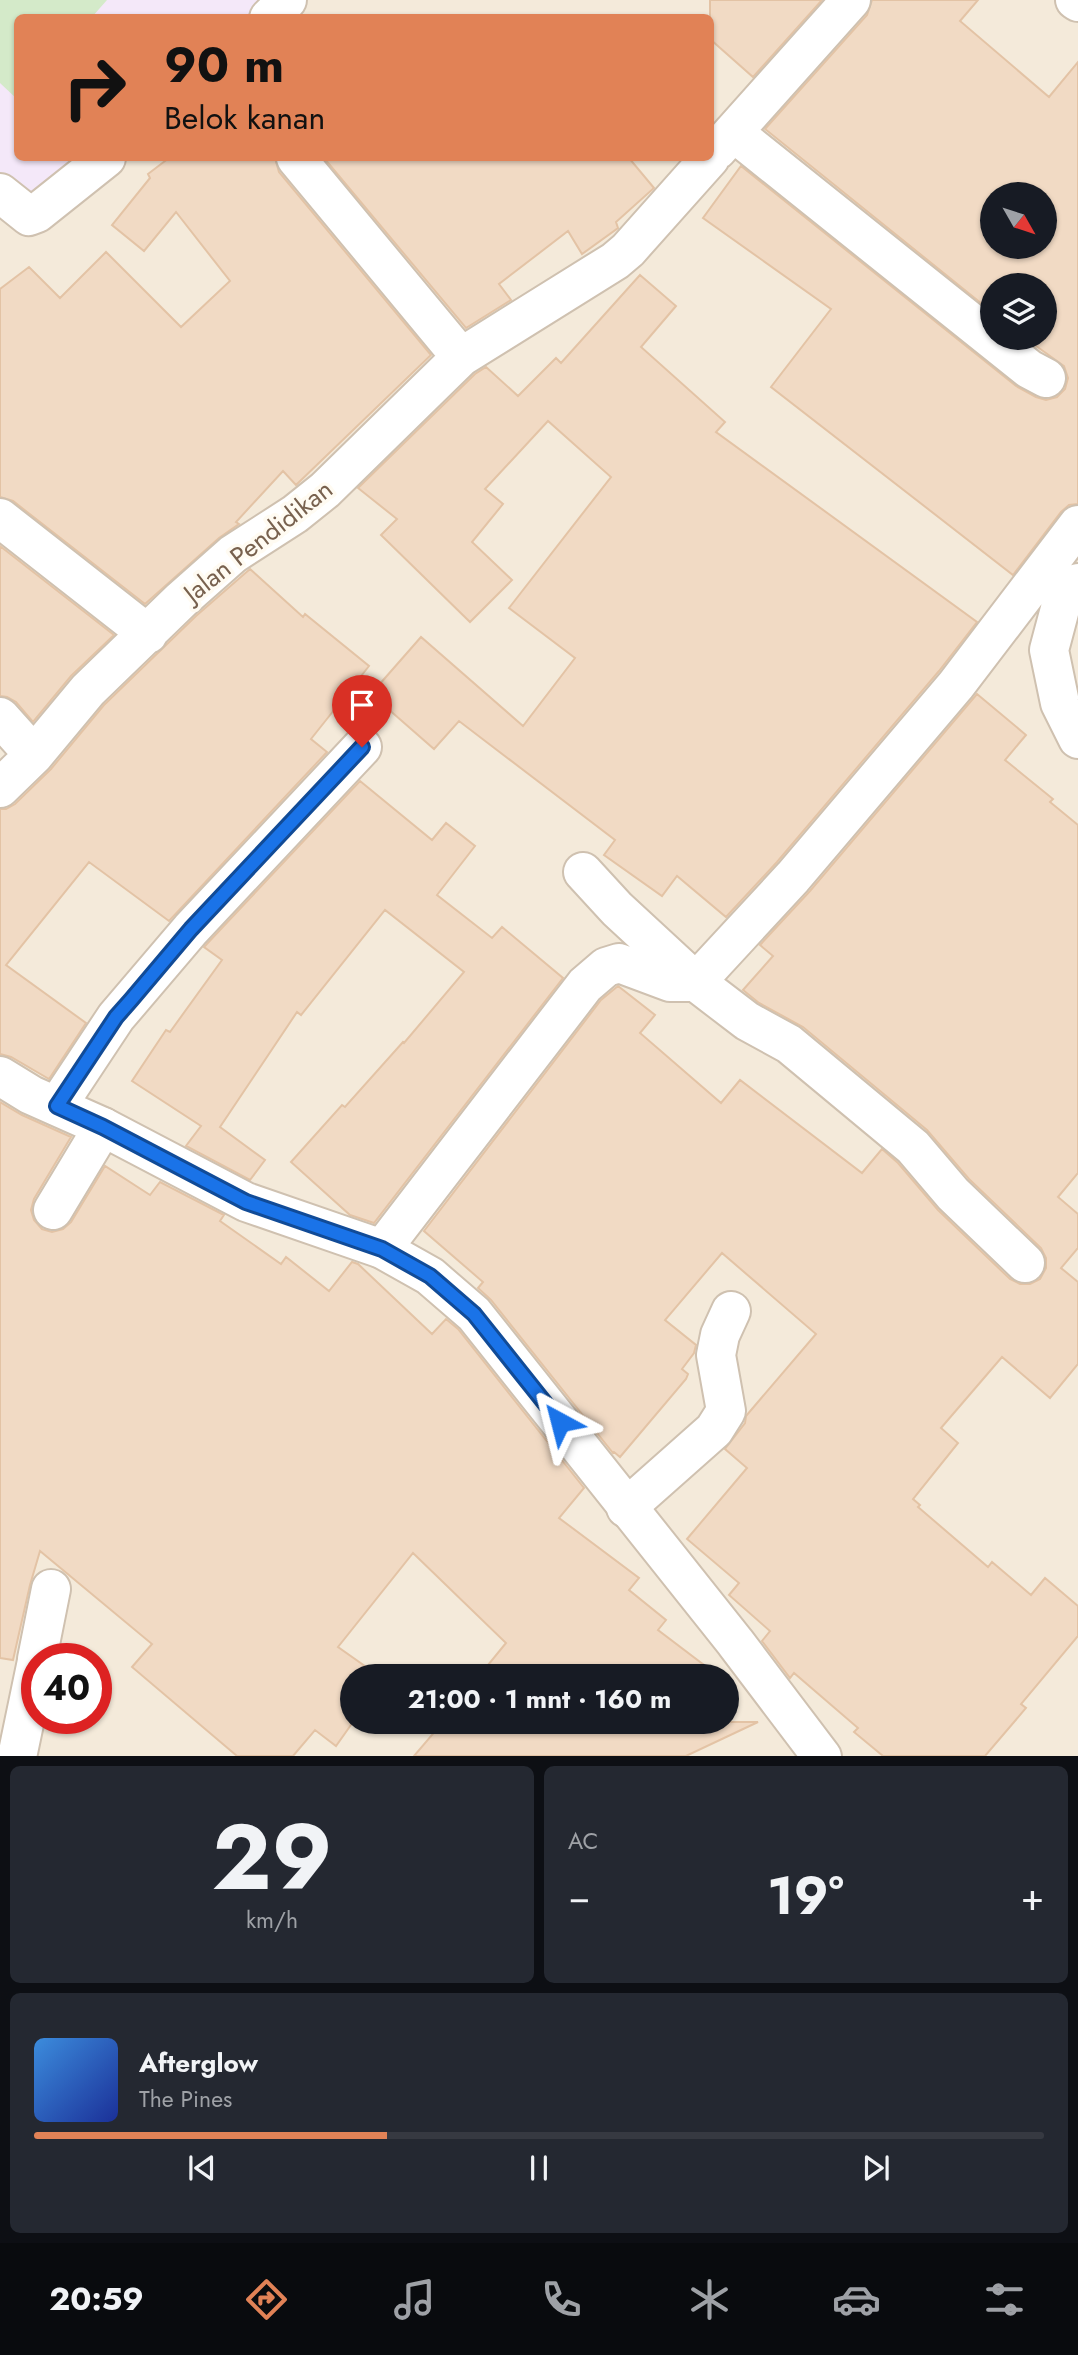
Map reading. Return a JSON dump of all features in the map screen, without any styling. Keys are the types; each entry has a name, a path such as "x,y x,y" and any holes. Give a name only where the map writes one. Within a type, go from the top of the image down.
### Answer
{"street":[{"path":"273,14 287,0"},
{"name":"Jalan Pendidikan","path":"718,149 850,0"},
{"path":"718,149 1029,369 1046,378"},
{"path":"0,193 29,216 37,213 102,161"},
{"path":"298,161 461,357"},
{"name":"Jalan Pendidikan","path":"0,788 34,755 88,690 233,554 295,514 325,489 461,357 615,261 707,161"},
{"path":"0,518 148,634"},
{"path":"382,1249 585,985 606,967 618,963 670,982 696,982 793,877 956,685 1078,525"},
{"path":"1078,583 1061,605 1049,650 1060,703 1078,738"},
{"path":"0,717 34,755"},
{"path":"57,1106 124,1007 191,929 362,747"},
{"path":"583,872 696,982 747,1021 789,1044 914,1147 953,1194 1025,1263"},
{"path":"0,1076 31,1095 103,1127 246,1202 382,1249 430,1276 474,1314 735,1642 822,1756"},
{"path":"53,1210 103,1127"},
{"path":"626,1508 714,1430 726,1411 716,1355 720,1335 731,1311"},
{"path":"40,1643 51,1589"},
{"path":"17,1756 22,1734"}],"shaded area":[{"path":"0,0 1078,0 1078,1756 0,1756"},
{"path":"0,0 282,0 265,14 14,14 14,161 91,161 34,209 0,183"}],"green space":[{"path":"0,0 107,0 95,14 14,14 14,96 0,83"}],"building":[{"path":"710,0 822,0 753,77 714,43 714,14 710,14"},
{"path":"872,0 978,0 960,21 1049,97 1078,62 1078,504 1069,505 1061,512 1013,575 771,387 831,309 703,218 741,166 1016,386 1046,400 1057,397 1065,389 1068,378 1064,366 1042,350 1057,350 1057,273 980,273 980,302 765,129 867,15"},
{"path":"165,161 276,161 279,172 431,355 296,485 283,471 236,522 239,524 219,538 145,604 13,501 0,497 0,289 29,267 60,298 106,252 181,327 230,281 176,212 144,251 112,225 150,178 148,174"},
{"path":"327,161 632,161 654,188 616,222 618,228 582,254 568,231 499,284 511,300 466,328"},
{"path":"640,275 676,306 641,347 725,422 716,432 977,622 939,671 777,862 726,917 677,876 662,896 604,855 615,840 459,721 434,749 371,694 421,637 523,726 575,658 509,608 611,477 548,421 485,489 503,504 472,542 512,580 470,622 381,535 397,519 358,488 475,374 486,367 518,396 556,358 561,363"},
{"path":"0,546 114,635 71,676 33,722 16,702 0,696"},
{"path":"250,569 303,617 305,614 369,666 311,739 327,752 169,921 89,862 6,965 86,1023 49,1079 11,1057 0,1054 0,809 15,804 51,769 104,705 196,616"},
{"path":"977,694 1026,735 1005,760 1053,799 1050,802 1078,825 1078,1173 1058,1197 1078,1214 1078,1248 1061,1268 1078,1282 1078,1364 1050,1398 1002,1357 941,1428 958,1443 913,1499 920,1505 918,1507 988,1567 992,1562 1031,1595 1045,1578 1078,1606 1078,1636 1021,1704 1026,1708 985,1756 883,1756 854,1732 858,1728 794,1673 790,1678 762,1641 770,1631 729,1595 739,1583 687,1539 747,1468 725,1449 745,1423 746,1416 816,1334 722,1253 665,1320 696,1345 694,1353 682,1369 688,1374 686,1379 620,1457 613,1453 491,1300 478,1288 483,1282 424,1231 601,1000 618,986 655,1015 640,1033 721,1103 740,1080 862,1173 882,1149 898,1163 938,1210 1010,1279 1020,1284 1030,1284 1040,1279 1046,1268 1046,1258 1041,1248 969,1179 927,1130 803,1027 759,1003 743,990 773,956 760,945 810,891"},
{"path":"360,781 432,840 446,823 475,846 437,895 492,938 502,927 563,978 374,1223 350,1215 291,1162 342,1105 345,1107 404,1043 464,972 385,910 301,1015 297,1012 220,1127 265,1160 250,1180 186,1146 201,1126 132,1081 166,1030 170,1032 222,960 204,947"},
{"path":"0,1102 71,1137 34,1199 31,1210 34,1220 42,1229 52,1232 63,1229 71,1222 105,1166 150,1195 160,1182 224,1215 220,1221 281,1264 286,1257 329,1291 352,1262 358,1264 432,1334 446,1319 458,1329 584,1488 559,1518 639,1578 629,1590 666,1620 658,1630 703,1664 489,1664 506,1643 413,1553 338,1647 362,1664 340,1664 340,1734 344,1734 336,1746 315,1730 293,1756 237,1756 132,1667 152,1644 40,1551 13,1660 0,1658"},
{"path":"739,1722 758,1722 739,1731"},
{"path":"433,1734 733,1734 686,1756 414,1756"}],"route":[{"path":"362,747 191,929 116,1017 57,1106 103,1127 246,1202 382,1249 430,1276 474,1314 560,1422"}]}
